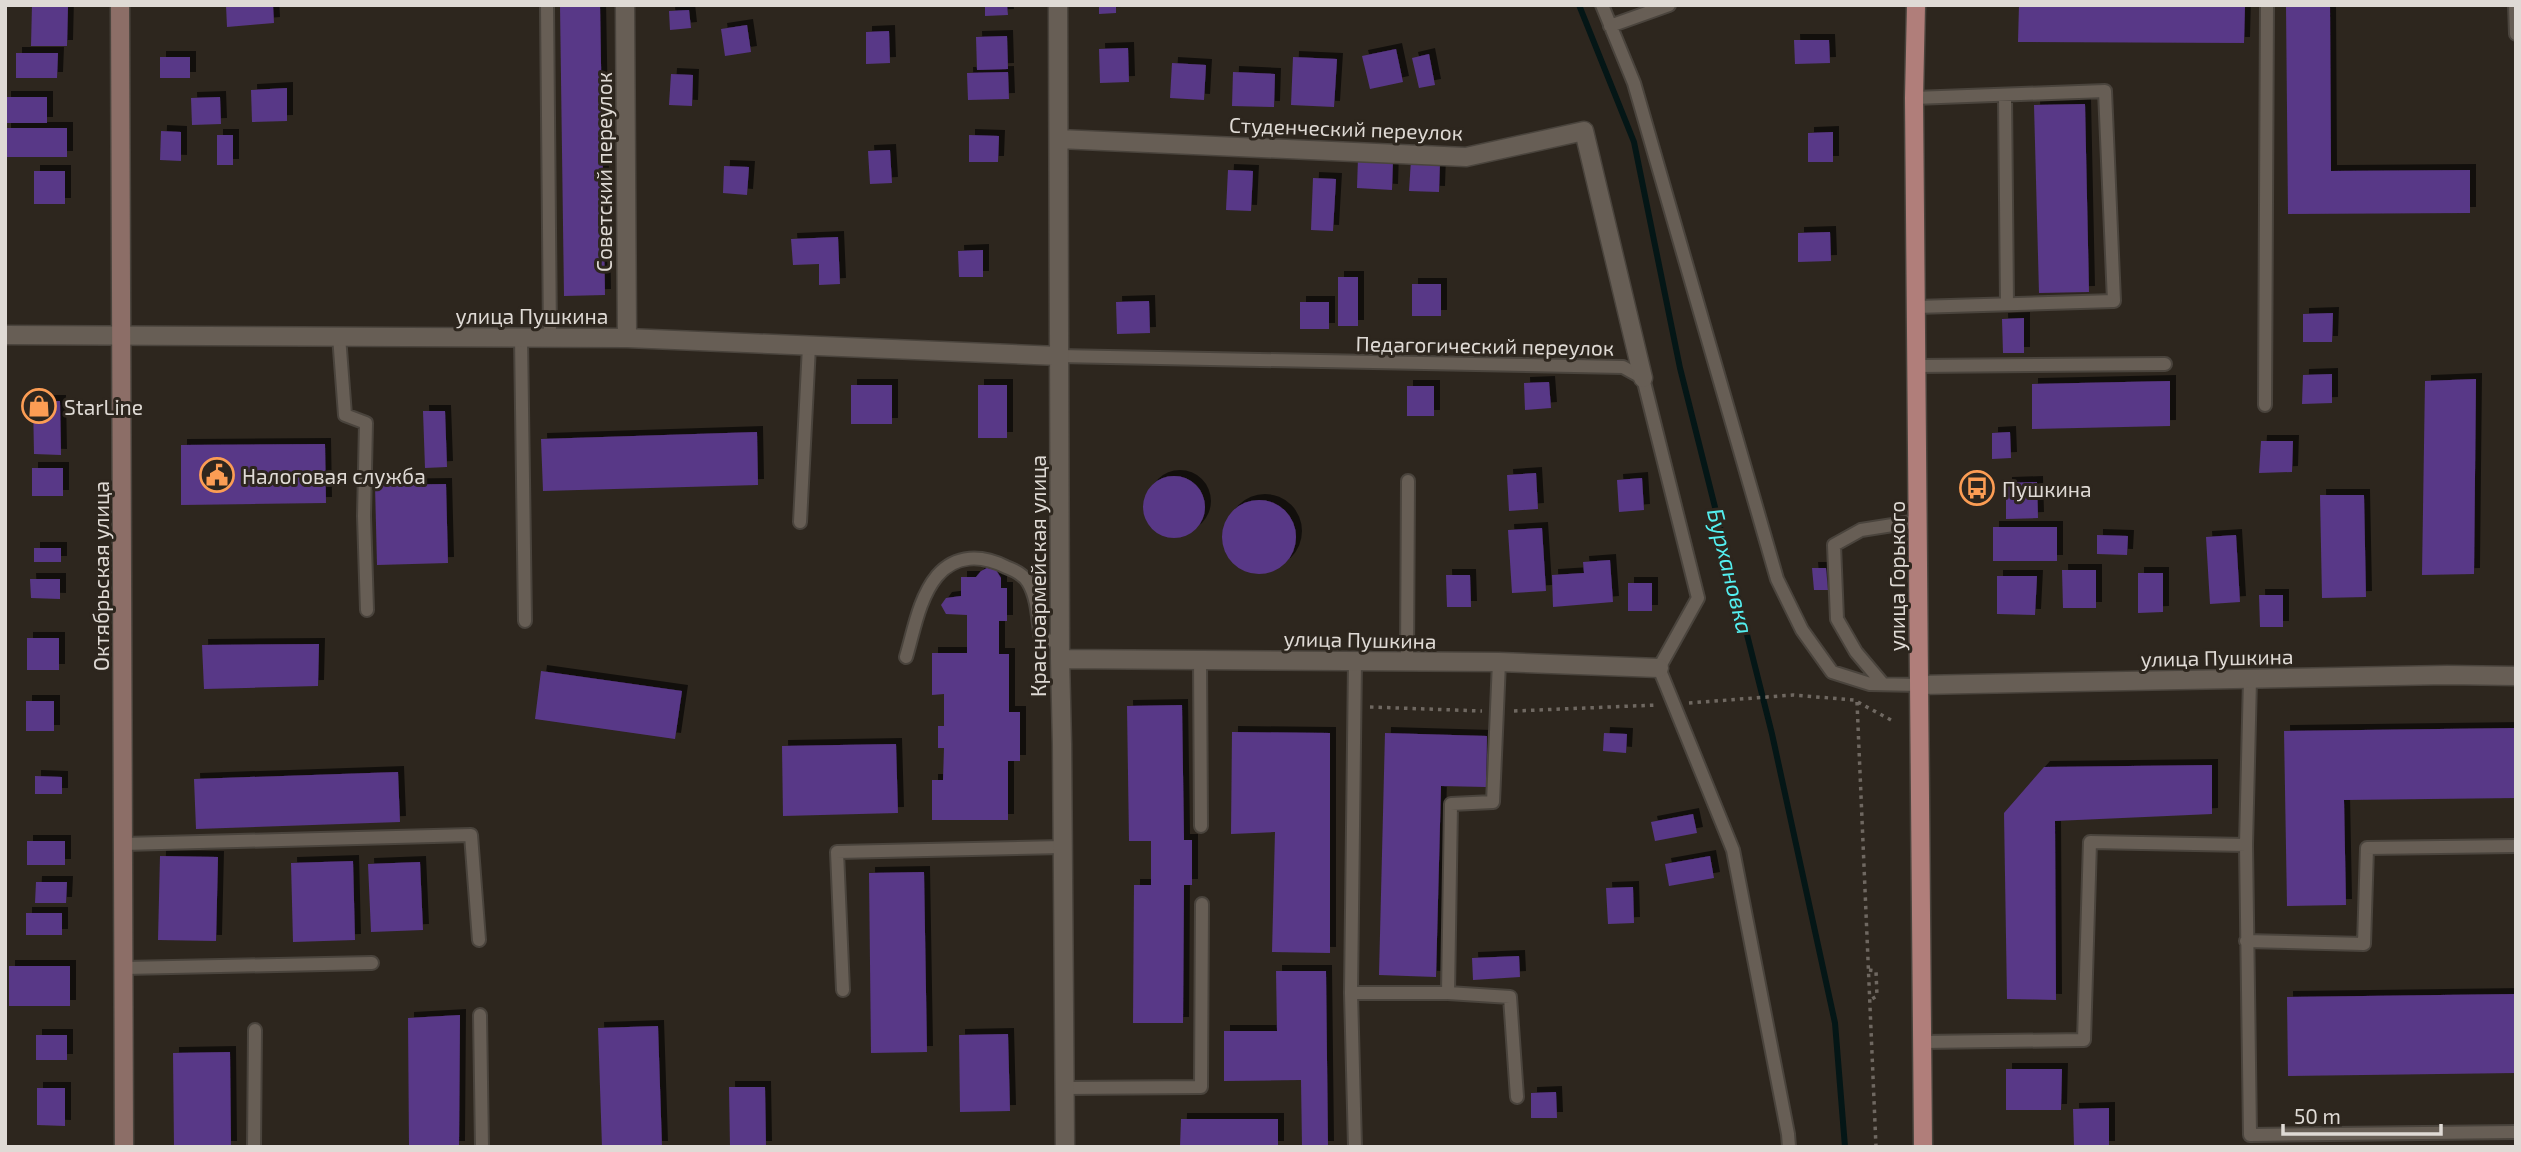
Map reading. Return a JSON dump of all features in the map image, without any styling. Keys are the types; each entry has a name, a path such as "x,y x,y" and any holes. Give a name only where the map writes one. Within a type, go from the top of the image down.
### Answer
{"main road":[{"name":"улица Горького","path":"1916,5 1914,98 1923,1147"}],"street":[{"name":"Октябрьская улица","path":"120,5 124,1147"},
{"name":"Советский переулок","path":"625,5 627,338"},
{"name":"Красноармейская улица","path":"1058,5 1065,1147"},
{"name":"Студенческий переулок","path":"1059,139 1466,156 1584,131 1643,378"},
{"name":"улица Пушкина","path":"5,335 627,338 1059,356"},
{"name":"улица Пушкина","path":"1060,650 1200,660 1499,662 1659,668"},
{"name":"улица Пушкина","path":"1919,685 2516,676"}],"lane":[{"path":"547,5 550,338"},
{"path":"1602,5 1634,83 1777,579 1802,630 1832,672 1870,684 1919,685"},
{"path":"1610,26 1670,5"},
{"path":"2265,405 2267,5"},
{"path":"2515,5 2516,34"},
{"path":"1914,98 2105,91 2114,301 1916,307"},
{"path":"2005,95 2007,304"},
{"path":"339,337 345,415 366,423 364,516 367,610"},
{"path":"521,337 525,621"},
{"path":"800,522 809,346"},
{"name":"Педагогический переулок","path":"1059,356 1623,366 1643,378"},
{"path":"1916,366 2165,365"},
{"path":"1643,378 1699,598 1659,668 1733,850 1789,1147"},
{"path":"1407,662 1408,481"},
{"path":"1883,684 1856,652 1837,619 1834,545 1861,530 1918,521"},
{"path":"906,657 923,601 932,583 950,565 969,558 990,559 1027,579 1035,597 1041,640 1060,650"},
{"path":"1200,660 1201,826"},
{"path":"1355,661 1350,993 1355,1147"},
{"path":"1448,993 1451,804 1493,802 1499,662"},
{"path":"2250,679 2246,845 2249,1135 2516,1132"},
{"path":"124,844 471,835 479,940"},
{"path":"1922,1042 2084,1040 2090,842 2246,845"},
{"path":"2246,941 2364,944 2367,848 2516,846"},
{"path":"843,990 837,852 1063,847"},
{"path":"1065,1088 1201,1087 1202,904"},
{"path":"124,968 372,963"},
{"path":"1350,993 1448,993 1510,997 1517,1097"},
{"path":"480,1015 482,1147"},
{"path":"254,1147 255,1030"}],"path":[{"path":"1354,706 1497,711 1674,704 1793,695 1857,702 1891,720"},
{"path":"1857,702 1876,1147"}],"building":[{"path":"32,5 68,5 67,46 31,46"},
{"path":"226,5 273,5 274,23 227,27"},
{"path":"560,5 600,5 605,295 564,296"},
{"path":"985,5 1007,5 1008,15 985,16"},
{"path":"1099,5 1116,5 1116,13 1099,14"},
{"path":"2019,5 2245,5 2244,43 2018,42"},
{"path":"2286,5 2330,5 2331,171 2470,170 2470,213 2288,214"},
{"path":"689,10 691,28 670,30 669,11"},
{"path":"747,25 751,52 725,56 721,29"},
{"path":"889,31 890,63 866,64 866,32"},
{"path":"1007,36 1008,69 977,70 976,37"},
{"path":"1794,40 1829,40 1830,63 1795,64"},
{"path":"1128,48 1129,82 1100,83 1099,49"},
{"path":"1396,49 1403,82 1370,89 1362,56"},
{"path":"16,53 58,53 57,78 16,78"},
{"path":"1429,54 1435,85 1419,88 1412,58"},
{"path":"160,57 190,57 190,78 160,78"},
{"path":"1293,57 1337,59 1334,107 1291,105"},
{"path":"1172,63 1206,65 1204,100 1170,98"},
{"path":"1008,72 1009,99 968,100 967,73"},
{"path":"1233,72 1275,74 1274,107 1232,106"},
{"path":"671,74 693,75 692,106 669,105"},
{"path":"287,88 287,121 252,122 251,90"},
{"path":"5,97 47,97 47,123 5,123"},
{"path":"220,97 221,124 192,125 191,98"},
{"path":"2085,104 2089,292 2039,293 2034,105"},
{"path":"5,128 67,128 67,157 5,157"},
{"path":"161,131 181,132 181,161 160,160"},
{"path":"1833,132 1833,162 1808,162 1808,133"},
{"path":"217,135 233,135 233,165 217,165"},
{"path":"969,135 999,136 998,162 969,162"},
{"path":"890,150 892,183 870,184 868,151"},
{"path":"1358,158 1393,159 1392,190 1357,188"},
{"path":"1411,160 1440,161 1439,192 1409,191"},
{"path":"724,166 749,167 747,195 723,193"},
{"path":"1228,170 1253,171 1251,211 1226,210"},
{"path":"34,171 65,171 65,204 34,204"},
{"path":"1313,178 1336,179 1333,231 1311,230"},
{"path":"1830,232 1831,261 1798,262 1798,233"},
{"path":"838,237 840,284 819,285 819,264 793,265 791,239"},
{"path":"983,250 983,277 959,277 958,251"},
{"path":"1338,277 1358,277 1358,326 1338,326"},
{"path":"1412,284 1441,284 1441,316 1412,316"},
{"path":"1149,301 1150,333 1117,334 1116,302"},
{"path":"1300,302 1329,302 1329,329 1300,329"},
{"path":"2333,313 2332,342 2303,342 2303,314"},
{"path":"2024,318 2024,353 2003,353 2002,319"},
{"path":"2332,374 2332,403 2302,404 2303,375"},
{"path":"2476,379 2474,574 2422,575 2425,381"},
{"path":"2170,381 2170,426 2032,429 2032,384"},
{"path":"1549,382 1551,408 1525,410 1524,383"},
{"path":"851,385 892,385 892,424 851,424"},
{"path":"978,385 1007,385 1007,438 978,438"},
{"path":"1407,386 1434,386 1434,416 1407,416"},
{"path":"33,401 60,401 61,455 34,454"},
{"path":"423,411 445,411 447,467 425,468"},
{"path":"757,432 758,485 543,491 541,439"},
{"path":"2010,432 2011,458 1992,459 1992,433"},
{"path":"2261,441 2293,441 2292,472 2259,473"},
{"path":"325,444 326,503 181,505 181,445"},
{"path":"32,468 63,468 63,496 32,496"},
{"path":"1536,473 1538,509 1509,511 1507,475"},
{"path":"1174,476 1196,485 1205,507 1196,529 1174,538 1152,529 1143,507 1152,485"},
{"path":"1642,478 1644,510 1619,512 1617,480"},
{"path":"2037,482 2038,518 2006,519 2006,483"},
{"path":"446,484 448,563 377,565 375,485"},
{"path":"2320,495 2364,495 2366,597 2322,598"},
{"path":"1259,500 1280,506 1290,516 1296,537 1290,558 1280,568 1259,574 1238,568 1228,558 1222,537 1228,516 1238,506"},
{"path":"1993,527 2057,527 2057,561 1993,561"},
{"path":"1542,528 1546,591 1512,593 1508,530"},
{"path":"2097,535 2128,536 2127,555 2097,554"},
{"path":"2236,535 2240,602 2210,604 2206,537"},
{"path":"34,548 61,548 61,562 34,562"},
{"path":"1610,560 1613,602 1553,607 1552,575 1584,573 1583,562"},
{"path":"987,568 996,570 1001,578 1001,588 1007,588 1007,621 999,621 999,654 1009,654 1009,712 1020,712 1020,761 1008,761 1008,820 932,820 932,780 943,780 944,748 938,748 938,726 944,726 944,694 932,695 932,653 967,653 967,615 946,614 941,605 946,598 961,596 961,577 976,577"},
{"path":"1812,568 1826,568 1828,590 1814,590"},
{"path":"2062,570 2096,570 2096,608 2063,608"},
{"path":"2138,573 2163,573 2163,612 2138,613"},
{"path":"1446,575 1470,575 1471,607 1447,607"},
{"path":"1997,576 2037,576 2035,615 1997,614"},
{"path":"30,579 60,579 60,599 31,598"},
{"path":"1628,583 1652,583 1652,611 1628,611"},
{"path":"2259,595 2283,595 2283,627 2260,627"},
{"path":"27,638 59,638 59,670 27,670"},
{"path":"319,644 318,686 204,689 202,645"},
{"path":"541,671 682,691 675,739 535,719"},
{"path":"26,701 54,701 54,731 26,731"},
{"path":"1182,705 1184,840 1192,840 1192,885 1184,885 1183,1023 1133,1023 1134,885 1151,885 1151,841 1129,841 1127,706"},
{"path":"2516,728 2516,798 2344,800 2346,905 2287,906 2284,731"},
{"path":"1232,732 1330,733 1330,953 1272,952 1275,832 1231,834"},
{"path":"1385,733 1487,736 1486,787 1441,786 1436,977 1379,975"},
{"path":"1604,733 1627,734 1626,753 1603,751"},
{"path":"896,744 898,813 783,816 782,746"},
{"path":"2212,765 2212,814 2055,821 2056,1000 2007,999 2004,813 2044,767"},
{"path":"398,772 400,822 196,829 194,779"},
{"path":"35,776 62,777 62,794 35,794"},
{"path":"1693,814 1697,833 1655,841 1651,822"},
{"path":"27,841 65,841 65,865 27,865"},
{"path":"160,856 218,857 216,941 158,940"},
{"path":"1710,856 1714,878 1669,886 1665,864"},
{"path":"353,861 355,940 293,942 291,863"},
{"path":"420,862 423,930 371,932 368,864"},
{"path":"924,872 927,1052 871,1053 869,873"},
{"path":"36,882 67,882 66,903 35,903"},
{"path":"1633,887 1634,923 1608,924 1606,888"},
{"path":"26,913 62,913 62,935 26,935"},
{"path":"1519,956 1520,977 1473,980 1472,958"},
{"path":"9,966 70,966 70,1006 9,1006"},
{"path":"1276,971 1326,971 1328,1147 1302,1147 1301,1080 1224,1081 1224,1031 1277,1031"},
{"path":"2516,994 2516,1073 2288,1076 2287,997"},
{"path":"460,1015 459,1147 409,1147 408,1018"},
{"path":"658,1026 662,1147 602,1147 598,1028"},
{"path":"1008,1034 1010,1111 960,1112 959,1035"},
{"path":"36,1035 67,1035 67,1060 36,1060"},
{"path":"230,1052 231,1147 174,1147 173,1053"},
{"path":"2006,1069 2062,1069 2061,1110 2006,1110"},
{"path":"729,1087 765,1087 766,1147 730,1147"},
{"path":"37,1088 65,1088 65,1126 37,1125"},
{"path":"1556,1092 1557,1118 1531,1118 1531,1093"},
{"path":"2109,1108 2109,1147 2074,1147 2073,1109"},
{"path":"1181,1119 1278,1119 1278,1147 1180,1147"}],"waterway":[{"name":"Бурхановка","path":"1579,5 1634,142 1680,368 1772,734 1835,1023 1845,1147"}],"place":[{"name":"StarLine","path":"39,406"},
{"name":"Налоговая служба","path":"217,475"},
{"name":"Пушкина","path":"1977,488"}]}
